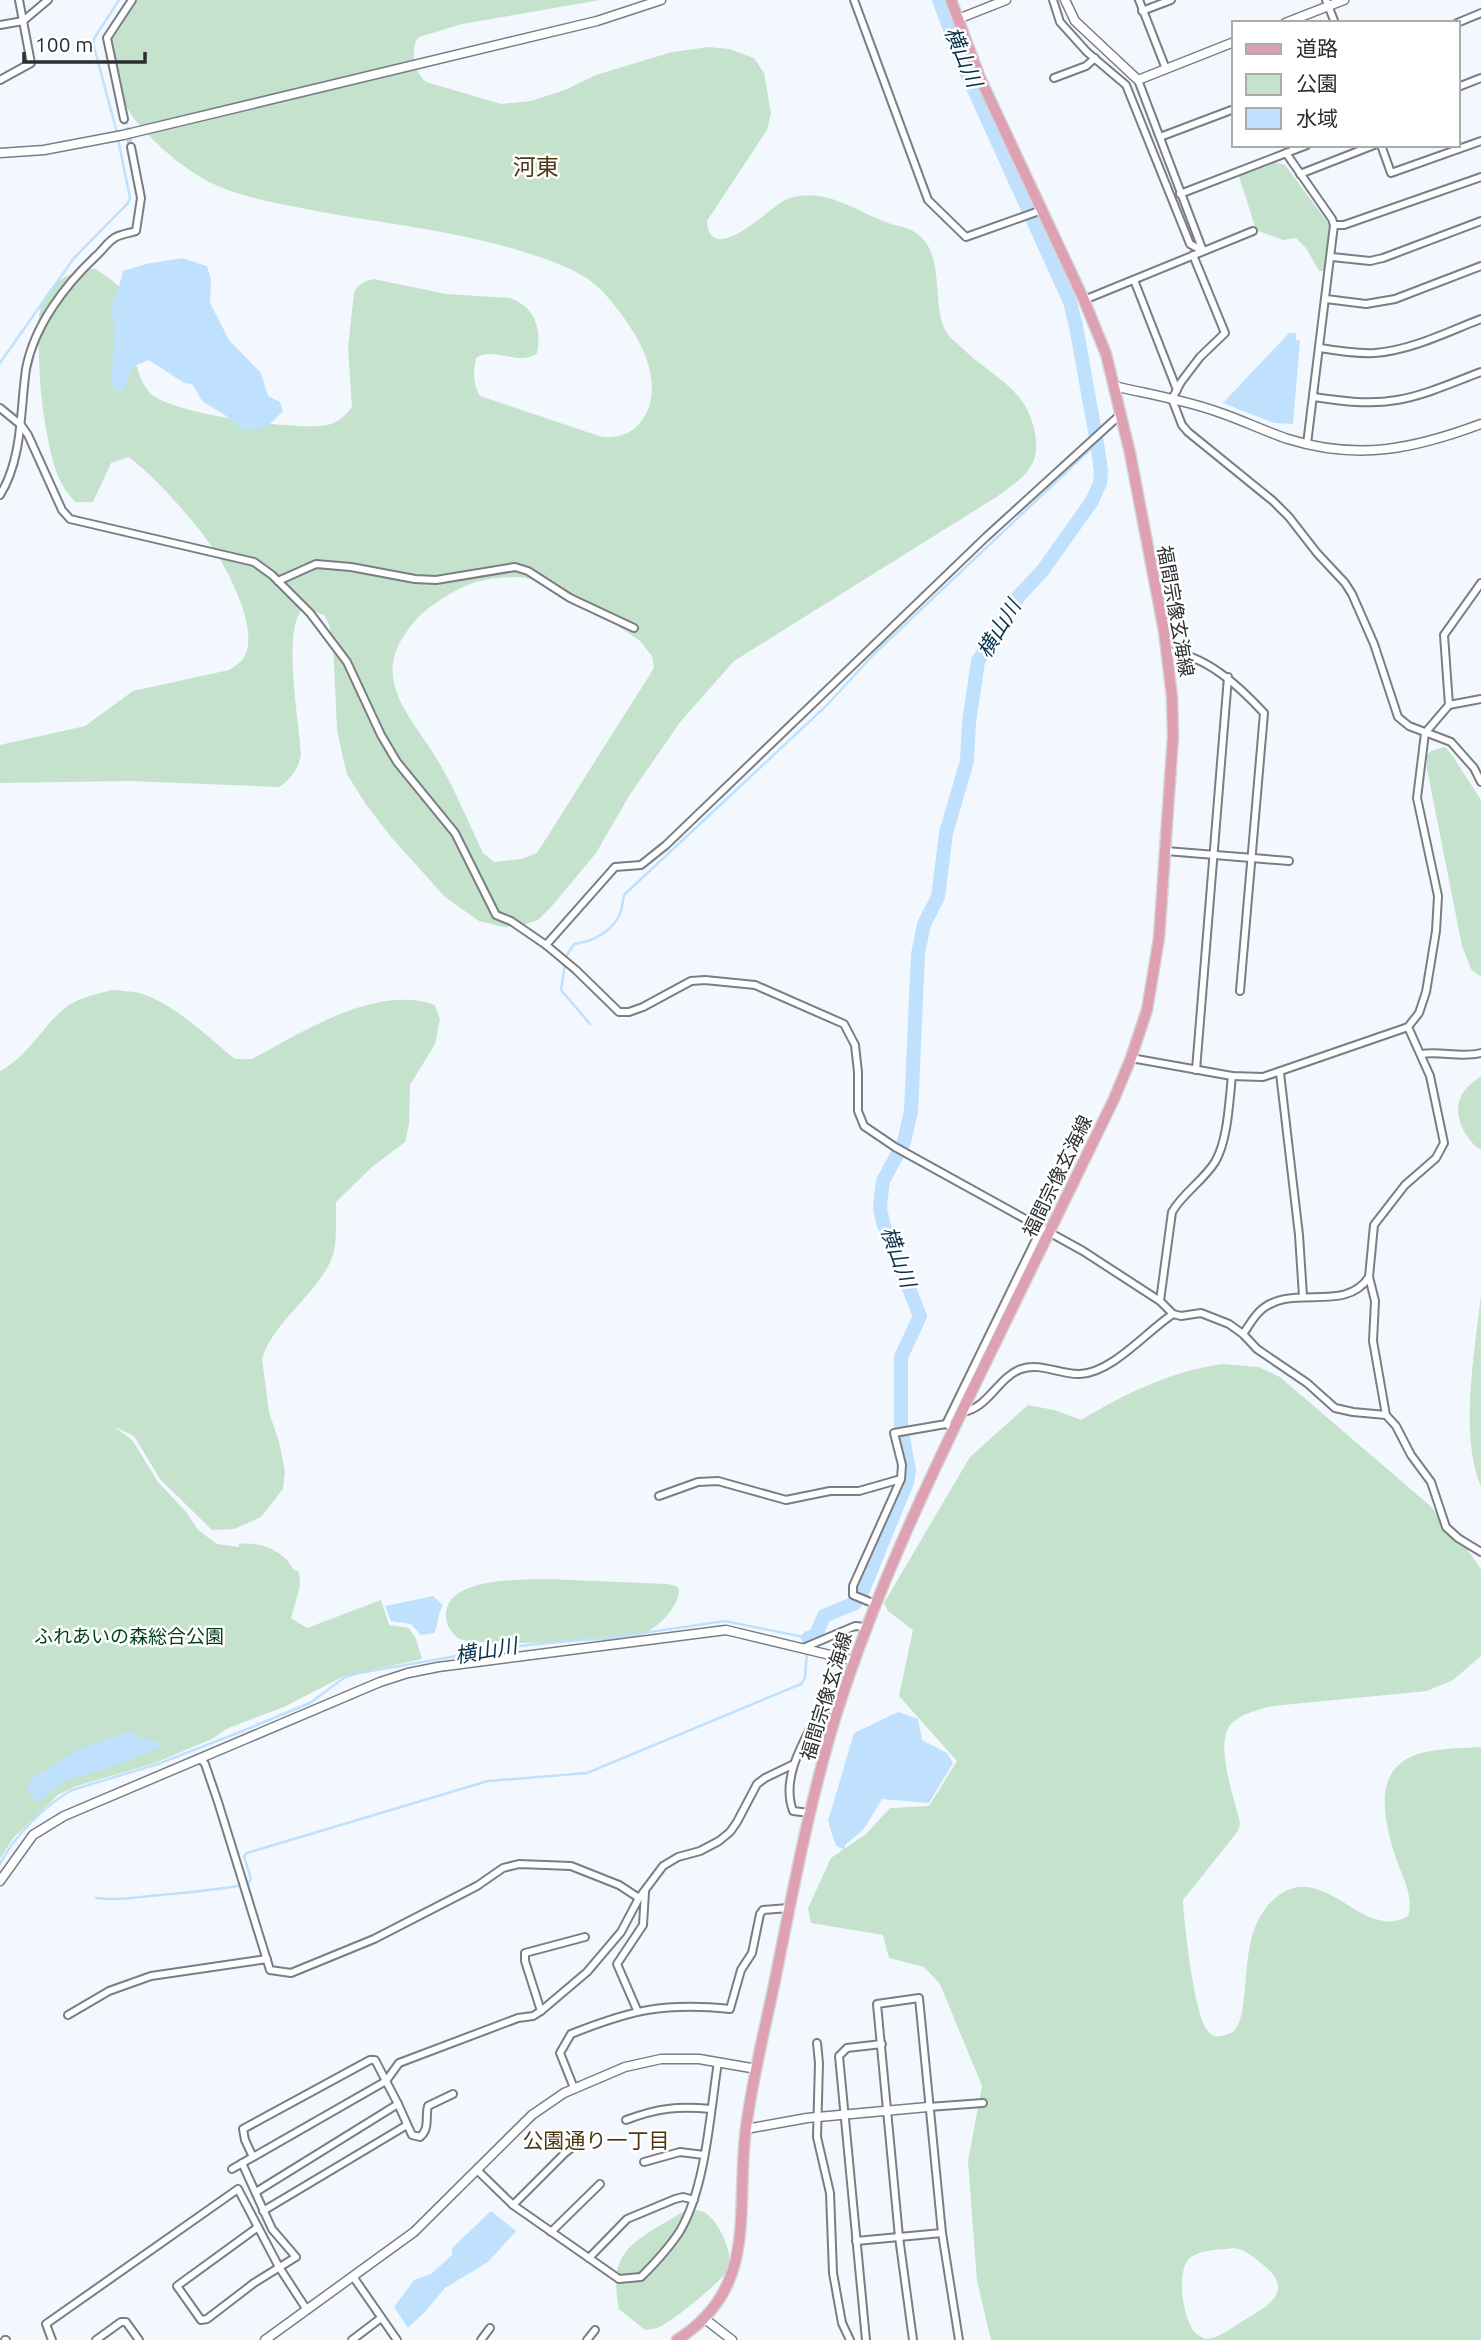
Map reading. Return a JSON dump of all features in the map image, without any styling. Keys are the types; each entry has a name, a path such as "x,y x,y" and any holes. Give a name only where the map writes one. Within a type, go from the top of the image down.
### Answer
{"main road":[{"name":"福間宗像玄海線","path":"677,2340 709,2322 730,2282 738,2258 746,2129 789,1908 837,1711 875,1604 950,1427 962,1412 1046,1229 1114,1099 1147,1010 1158,948 1173,737 1167,651 1138,491 1106,354 1084,300 980,78 951,0"}],"street":[{"path":"0,79 31,63 19,0"},
{"path":"0,25 23,21 48,0"},
{"path":"124,119 107,38 132,0"},
{"path":"0,153 44,150 123,135 597,21 661,0"},
{"path":"854,0 928,201 966,237 1042,210"},
{"path":"958,19 1006,0"},
{"path":"1053,0 1060,22 1126,85 1190,244 1203,251"},
{"path":"1065,0 1075,21 1138,80 1203,251"},
{"path":"1139,0 1166,69"},
{"path":"1142,11 1171,0"},
{"path":"1289,21 1327,3 1344,0"},
{"path":"1327,3 1334,21"},
{"path":"1460,22 1481,13"},
{"path":"1138,80 1232,43"},
{"path":"1054,78 1086,66 1095,58"},
{"path":"1460,86 1481,78"},
{"path":"1160,137 1232,109"},
{"path":"1382,147 1391,173 1481,141"},
{"path":"1180,194 1302,147"},
{"path":"1300,174 1369,147"},
{"path":"0,495 6,485 21,425 32,345 77,273 114,238 136,230 141,198 131,148"},
{"path":"1286,153 1334,225 1307,444"},
{"path":"1334,225 1344,225 1481,177"},
{"path":"1332,257 1370,261 1383,258 1481,221"},
{"path":"1084,300 1253,231"},
{"path":"1172,399 1200,357 1225,334 1193,255"},
{"path":"1326,299 1366,304 1387,301 1481,266"},
{"path":"1134,280 1177,390"},
{"path":"1320,348 1358,353 1407,348 1481,319"},
{"path":"1314,397 1371,402 1397,400 1423,394 1481,372"},
{"path":"1114,386 1216,411 1307,444 1333,449 1387,450 1432,441 1481,424"},
{"path":"1172,399 1182,425 1188,432 1273,501 1329,568 1345,583 1374,644 1394,710 1403,722 1451,742 1474,768 1481,782"},
{"path":"0,408 21,425 62,510 69,519 254,562 278,581 310,613 347,662 397,762 455,833 496,915 511,921 547,945 619,1012 636,1010 691,981 705,979 755,985 844,1024 855,1045 858,1111 864,1126 895,1147 1046,1229 1160,1301 1173,1314 1209,1315 1243,1334 1257,1349 1307,1382 1335,1408 1386,1415"},
{"path":"547,945 615,867 641,866 666,845 986,537 1121,414"},
{"path":"278,581 316,565 351,567 415,579 436,580 515,566 528,571 570,598 634,628"},
{"path":"1448,705 1444,635 1481,583"},
{"path":"1167,651 1180,653 1228,677 1264,713 1240,991"},
{"path":"1196,1070 1228,677"},
{"path":"1131,1058 1232,1076 1263,1077 1408,1027 1419,1013 1426,992 1436,931 1437,883 1417,798 1425,733 1448,705 1481,699"},
{"path":"1166,851 1289,861"},
{"path":"1408,1027 1430,1076 1444,1143 1436,1158 1405,1185 1374,1225 1369,1277 1375,1301 1372,1323 1375,1354 1386,1415 1396,1426 1411,1455 1431,1482 1446,1527 1481,1552"},
{"path":"1422,1054 1437,1052 1467,1056 1481,1053"},
{"path":"1280,1073 1299,1235 1303,1296"},
{"path":"1160,1301 1172,1212 1179,1200 1214,1164 1227,1117 1232,1076"},
{"path":"875,1604 853,1595 853,1586 901,1479 902,1465 894,1433 950,1427 1046,1229"},
{"path":"1243,1334 1260,1311 1286,1298 1333,1297 1350,1293 1364,1284 1369,1277"},
{"path":"962,1412 972,1411 1020,1369 1032,1366 1079,1374 1101,1369 1173,1314"},
{"path":"659,1496 698,1482 718,1481 786,1500 830,1491 859,1490 901,1479"},
{"path":"803,1648 855,1626 867,1627"},
{"path":"0,1881 33,1835 45,1826 380,1682 408,1673 726,1630 855,1661"},
{"path":"810,1813 793,1811 792,1765 821,1709 837,1711"},
{"path":"200,1758 205,1764 270,1970 291,1973 374,1939 477,1886 503,1868 519,1864 571,1866 619,1885 639,1898"},
{"path":"232,2169 386,2081 399,2063 541,2011 573,1985 606,1951 631,1915 639,1898 663,1866 678,1857 700,1851 730,1832 757,1784 765,1777 792,1765"},
{"path":"637,2010 617,1964 643,1924 645,1890"},
{"path":"574,2088 560,2053 570,2034 637,2010 688,2006 730,2009 741,1970 752,1953 760,1914 763,1910 789,1908"},
{"path":"541,2011 525,1961 525,1953 585,1937"},
{"path":"68,2015 109,1991 151,1976 267,1959"},
{"path":"913,2340 899,2237 877,2004 919,1998 942,2233 959,2340"},
{"path":"817,2043 817,2137 830,2193 833,2273 842,2323 850,2340"},
{"path":"866,2340 839,2056 847,2048 882,2044"},
{"path":"265,2340 414,2232 532,2115 574,2088 625,2067 661,2059 684,2057 757,2069"},
{"path":"253,2157 243,2129 370,2060 375,2060 415,2137 423,2135 428,2106 453,2094"},
{"path":"477,2170 513,2205 619,2279 641,2277 680,2231 694,2200 704,2155 718,2062"},
{"path":"746,2129 816,2118 983,2103"},
{"path":"256,2192 398,2104"},
{"path":"626,2120 654,2110 682,2106 711,2109"},
{"path":"264,2211 407,2125"},
{"path":"513,2205 579,2142"},
{"path":"644,2162 680,2152 704,2155"},
{"path":"242,2163 272,2229 296,2257 207,2319 201,2320 177,2286 258,2227"},
{"path":"551,2232 600,2184"},
{"path":"52,2340 46,2324 238,2189 279,2267 307,2310"},
{"path":"589,2258 627,2219 675,2199 683,2197 694,2200"},
{"path":"856,2241 942,2233"},
{"path":"354,2277 397,2340"},
{"path":"352,2340 381,2318"},
{"path":"96,2340 121,2322 127,2322 139,2340"},
{"path":"709,2322 732,2340"},
{"path":"481,2340 490,2328"},
{"path":"587,2340 595,2330"}],"green space":[{"path":"134,0 600,0 462,24 419,37 415,43 414,59 416,69 426,82 501,104 531,101 565,90 596,75 672,52 709,47 729,49 754,58 764,73 771,113 767,130 707,221 711,234 719,239 730,237 743,231 785,200 812,195 837,201 911,230 922,238 930,249 941,320 946,332 1016,393 1024,404 1035,433 1033,463 1022,477 998,496 734,661 681,721 629,796 596,853 538,920 520,926 504,927 479,921 445,897 391,837 365,803 347,774 342,754 337,729 333,643 329,624 324,615 310,610 301,611 293,639 301,754 294,773 279,787 129,781 0,783 0,745 85,726 133,691 229,670 243,659 247,650 247,625 243,610 224,566 192,521 140,466 129,457 111,463 93,502 75,502 60,480 50,450 42,401 39,320 43,301 48,293 69,275 96,269 119,286 126,298 136,365 149,392 161,400 205,414 262,423 311,426 327,425 341,419 352,407 348,348 354,293 362,283 374,279 446,294 510,298 531,313 537,327 537,353 523,358 491,354 476,358 474,378 480,396 607,437 622,435 636,427 646,414 651,396 649,367 630,326 603,292 566,267 524,252 469,238 254,198 220,187 196,175 169,154 132,116 116,83 110,37","holes":["518,577 559,586 640,641 652,656 654,668 537,853 521,859 494,862 483,853 447,777 401,703 393,670 396,652 410,627 426,610 452,593 471,584 492,579"]},
{"path":"1275,162 1285,165 1331,227 1326,271 1319,271 1306,248 1296,238 1283,240 1256,230 1239,176"},
{"path":"1445,747 1481,800 1481,977 1471,969 1462,946 1427,769 1426,756 1431,751"},
{"name":"ふれあいの森総合公園","path":"112,990 139,993 166,1005 190,1021 235,1059 252,1059 340,1014 365,1006 412,1000 435,1005 440,1019 435,1044 410,1085 409,1124 405,1142 372,1167 336,1202 335,1245 329,1265 277,1331 262,1359 269,1412 285,1471 283,1489 261,1517 234,1529 212,1530 160,1479 134,1436 115,1427 133,1441 158,1482 187,1513 198,1530 217,1544 265,1546 282,1555 299,1572 300,1586 291,1618 307,1628 381,1600 389,1625 409,1628 416,1639 422,1659 344,1676 286,1706 226,1729 212,1739 155,1763 74,1787 58,1795 14,1837 0,1859 0,1071 29,1048 69,1005"},
{"path":"1481,1076 1481,1150 1465,1134 1458,1111 1463,1093"},
{"path":"1481,1294 1481,1487 1474,1466 1471,1443 1470,1392"},
{"path":"1222,1364 1259,1367 1280,1377 1428,1504 1455,1532 1481,1569 1481,1656 1453,1680 1427,1691 1273,1706 1247,1714 1233,1722 1227,1731 1225,1756 1240,1823 1238,1831 1183,1900 1198,2007 1210,2034 1227,2035 1236,2028 1241,2016 1250,1947 1257,1923 1271,1902 1289,1889 1307,1887 1324,1892 1374,1919 1391,1921 1408,1916 1408,1890 1387,1825 1387,1783 1393,1772 1410,1757 1440,1750 1481,1747 1481,2340 991,2340 977,2281 968,2161 982,2086 940,1984 924,1967 889,1958 883,1935 811,1923 808,1908 831,1858 866,1834 890,1808 929,1806 957,1761 899,1696 913,1630 888,1611 884,1603 970,1457 1028,1405 1054,1410 1081,1420 1149,1385","holes":["1234,2248 1246,2252 1262,2264 1272,2274 1278,2291 1260,2311 1224,2333 1206,2339 1194,2332 1189,2323 1182,2293 1183,2272 1191,2257 1211,2250"]},
{"path":"547,1579 668,1584 678,1587 679,1593 672,1609 660,1623 629,1639 488,1643 458,1638 451,1631 446,1615 449,1603 458,1593 487,1583"},
{"path":"688,2210 704,2212 715,2222 727,2247 730,2263 728,2270 708,2291 676,2317 659,2327 645,2330 619,2309 616,2282 620,2262 632,2245 642,2237"}],"water":[{"path":"182,258 207,266 211,280 210,303 229,340 261,373 268,396 280,402 283,411 268,426 246,431 203,402 192,384 184,383 149,360 132,367 124,389 116,392 111,381 115,330 110,305 117,294 123,271"},
{"path":"1289,333 1296,333 1296,340 1300,341 1293,424 1274,423 1223,403"},
{"path":"433,1596 443,1605 434,1633 421,1635 411,1624 391,1621 385,1606"},
{"path":"898,1712 918,1719 922,1740 947,1753 953,1763 929,1803 882,1799 863,1830 845,1845 845,1850 836,1846 828,1821 854,1733"},
{"path":"132,1730 139,1738 157,1741 161,1747 64,1782 38,1803 27,1791 31,1779 75,1751"},
{"path":"491,2211 516,2231 488,2262 445,2288 408,2328 394,2307 414,2280 431,2274 452,2255 452,2248"}],"waterway":[{"path":"117,133 93,43 119,0"},
{"name":"横山川","path":"808,1638 815,1637 824,1616 855,1603 861,1595 907,1482 909,1470 901,1427 901,1357 920,1316 884,1226 880,1209 881,1196 883,1181 904,1142 911,1111 918,954 924,924 938,897 946,833 967,761 969,723 978,661 1018,597 1043,570 1092,501 1100,483 1101,471 1070,302 967,74 939,0"},
{"path":"0,363 74,258 128,203 130,198 118,139"},
{"path":"565,958 574,944 589,941 609,929 618,918 625,894 826,706 875,653 1097,443"},
{"path":"565,965 561,990 590,1024"},
{"name":"横山川","path":"0,1864 31,1822 72,1790 158,1764 235,1734 310,1703 345,1677 359,1673 508,1647 622,1636 725,1621 808,1638 808,1645"},
{"path":"96,1898 205,1891 248,1884 251,1879 244,1856 247,1853 488,1781 587,1773 801,1684 805,1678 807,1651"}],"tunnel":[{"path":"124,119 131,147"}],"district":[{"name":"河東","path":"536,167"},
{"name":"公園通り一丁目","path":"596,2141"}]}
